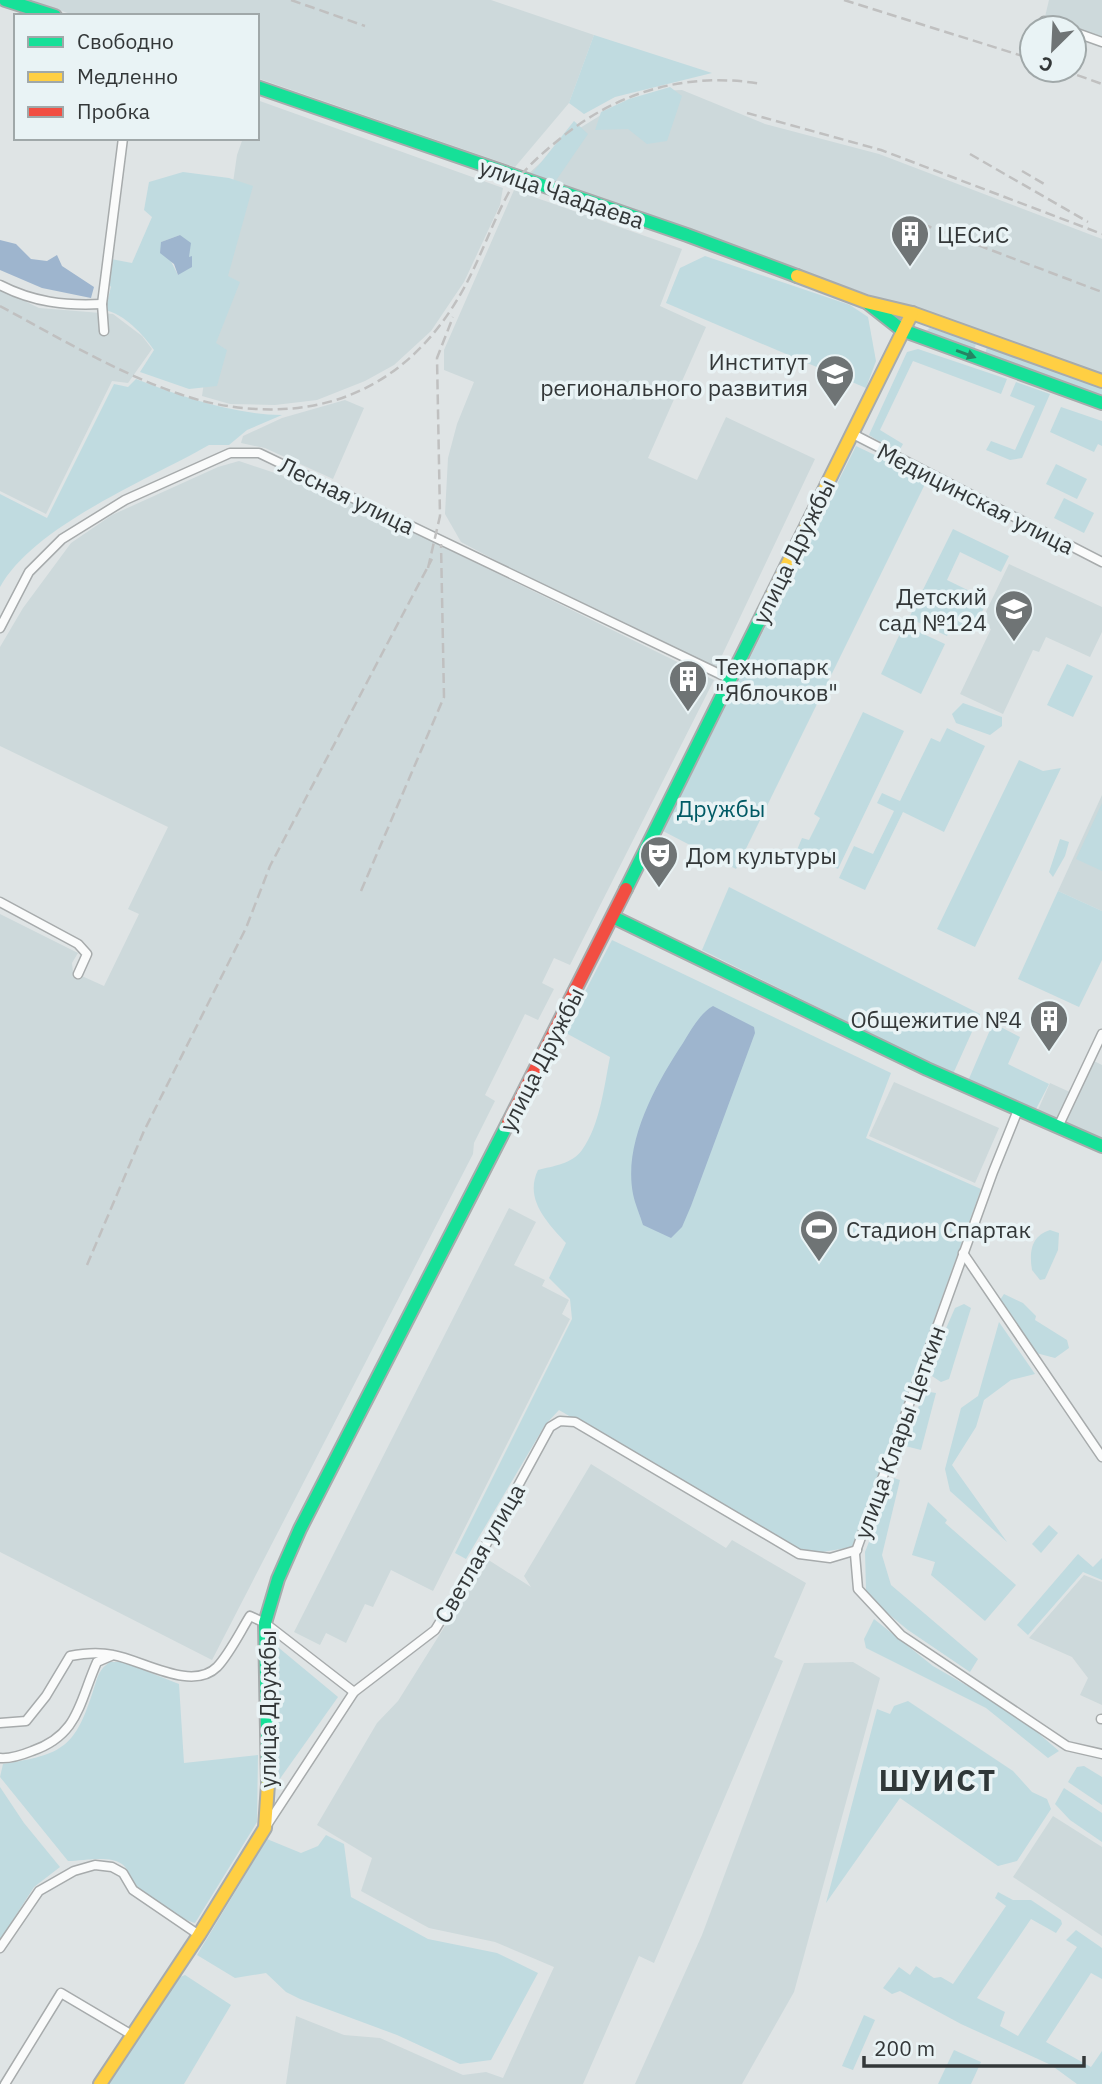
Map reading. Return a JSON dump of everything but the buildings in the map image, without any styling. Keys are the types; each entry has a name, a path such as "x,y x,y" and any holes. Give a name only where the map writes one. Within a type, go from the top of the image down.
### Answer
{"main road":[{"path":"5,0 49,14"},
{"name":"улица Чаадаева","path":"259,88 676,232 866,302 912,313 1102,381"},
{"name":"улица Чаадаева","path":"866,302 902,330 1102,403"},
{"name":"улица Дружбы","path":"265,1828 268,1793 265,1623 278,1579 300,1529 613,917 912,313"},
{"path":"613,917 927,1069 1102,1146"},
{"name":"Светлая улица","path":"100,2084 199,1935 265,1828"}],"street":[{"path":"104,331 102,304 123,140"},
{"path":"0,285 40,301 68,306 102,304"},
{"name":"Медицинская улица","path":"851,433 1102,562"},
{"name":"Лесная улица","path":"0,628 29,572 62,539 125,499 230,453 260,453 730,679"},
{"path":"0,902 78,944 87,954 78,974"},
{"path":"1058,1127 1102,1034"},
{"name":"улица Клары Цеткин","path":"1018,1110 963,1253 857,1550 858,1589 901,1635 1067,1746 1102,1754"},
{"path":"963,1253 1102,1457"},
{"name":"Светлая улица","path":"265,1828 354,1692 435,1630 476,1563 550,1427 560,1421 575,1422 799,1554 830,1558 857,1550"},
{"path":"0,1723 26,1721 46,1696 70,1656 87,1653 114,1655 184,1675 202,1675 217,1667 250,1616 265,1623 354,1692"},
{"path":"0,1758 46,1746 65,1732 75,1720 97,1662 114,1655"},
{"path":"0,1948 39,1891 74,1871 95,1865 112,1867 122,1873 133,1890 199,1935"},
{"path":"5,2084 61,1993 132,2035"}],"shaded area":[{"path":"31,0 491,0 594,35 569,103 515,167 259,79 259,14 70,14"},
{"path":"1049,0 1102,0 1102,40 1088,36 1088,14 1046,14"},
{"path":"682,90 765,124 879,154 1102,239 1102,374 525,177 575,131 614,107 659,91"},
{"path":"259,101 503,188 500,205 464,282 431,331 394,365 365,381 317,400 275,405 230,404 202,396 237,155 242,140 259,140"},
{"path":"514,190 682,249 660,306 706,327 648,458 697,480 726,417 815,459 716,668 553,591 461,542 445,514 448,458 457,424 474,382 444,370 444,350"},
{"path":"180,235 191,243 189,257 192,256 192,267 178,275 174,264 160,253 161,242"},
{"path":"0,240 16,244 31,259 47,261 57,255 62,266 94,287 91,298 42,288 0,270"},
{"path":"0,289 39,308 113,314 142,336 152,349 128,383 112,381 46,514 0,491"},
{"path":"345,400 364,408 333,479 265,448 241,443 243,436 282,418"},
{"path":"239,461 329,491 714,680 570,965 554,958 542,983 554,989 538,1020 525,1014 485,1095 495,1101 474,1143 473,1154 212,1660 0,1552 0,914 78,953 72,963 73,972 104,986 139,914 128,909 168,827 0,746 0,647 23,608 71,543 112,515 218,467"},
{"name":"Детский сад №124","path":"1009,564 1102,607 1102,632 1090,657 1046,637 1039,652 1033,650 1003,714 960,694 991,629 980,624"},
{"path":"1102,795 1102,911 1058,891"},
{"path":"713,1006 754,1027 755,1033 691,1206 682,1227 671,1238 643,1225 633,1194 633,1154 644,1114 662,1077 696,1022"},
{"path":"1090,1059 1102,1065 1102,1140 1037,1112 1050,1083 1072,1093"},
{"path":"894,1082 999,1128 975,1183 869,1136"},
{"path":"509,1208 536,1222 514,1265 545,1280 542,1286 569,1300 562,1314 570,1319 433,1591 391,1570 373,1607 365,1604 346,1643 326,1633 320,1645 294,1632"},
{"path":"591,1464 726,1548 732,1540 806,1583 774,1657 783,1661 654,1963 639,1956 583,2084 286,2084 296,2016 344,2035 380,2038 463,2075 486,2072 503,2078 554,1967 495,1942 429,1928 361,1891 372,1858 317,1825 377,1723 398,1701 487,1559 531,1587 524,1576"},
{"path":"1084,1575 1102,1582 1102,1705 1080,1695 1088,1678 1072,1657 1029,1638"},
{"path":"853,1662 880,1678 794,1992 742,2084 635,2084 702,1935 804,1663"},
{"path":"1053,1816 1102,1847 1102,1936 1013,1877"}],"green space":[{"path":"594,35 712,73 615,97 584,114 569,103"},
{"path":"670,87 682,96 667,141 647,144 628,129 595,130 601,112 629,99"},
{"path":"574,121 588,134 555,182 543,183 531,175"},
{"path":"183,172 229,178 253,186 228,276 240,282 216,343 227,350 217,386 189,389 140,372 154,350 132,325 105,310 111,287 107,281 111,259 132,263 152,217 144,210 149,182","holes":["180,235 189,258 178,275 161,242"]},
{"path":"705,256 850,305 868,317 876,361 866,388 666,303 680,268"},
{"path":"930,328 976,343 974,352 927,335 926,331"},
{"path":"987,347 1102,388 1102,396 985,354"},
{"path":"918,349 1007,379 1001,394 913,361 880,430 903,444 898,453 869,435 907,352"},
{"path":"136,379 226,408 282,415 247,430 229,445 209,445 94,506 39,544 16,565 0,587 0,494 47,518 114,384 128,387"},
{"path":"1016,382 1050,394 1022,458 1010,460 986,450 991,441 1015,450 1035,406 1010,396"},
{"path":"1061,407 1102,421 1102,446 1098,444 1094,452 1050,432"},
{"name":"Дружбы","path":"856,446 927,480 736,869 663,831"},
{"path":"1056,464 1087,479 1077,499 1046,484"},
{"path":"1064,498 1094,513 1084,533 1054,518"},
{"path":"953,529 1009,556 1001,572 960,552 947,580 988,600 972,632 953,623 947,636 909,618"},
{"path":"904,625 945,644 921,694 881,674"},
{"path":"1067,664 1093,676 1073,717 1047,705"},
{"path":"963,703 1002,717 1002,726 990,735 956,723 952,714"},
{"path":"863,712 904,731 838,869 797,850 802,838 809,840 820,818 814,814"},
{"path":"947,728 985,746 944,832 903,812 865,890 839,878 854,846 873,854 894,811 877,803 882,793 900,801 931,738 940,742"},
{"path":"1019,760 1043,771 1061,768 975,947 937,929"},
{"path":"1102,803 1102,871 1076,859"},
{"path":"1060,839 1069,842 1065,856 1053,877 1049,872"},
{"path":"729,887 980,1014 953,1074 702,950"},
{"path":"1058,891 1102,911 1102,960 1079,1007 1018,979"},
{"path":"612,940 891,1073 866,1138 981,1189 852,1547 817,1553 790,1547 559,1410 545,1425 466,1559 455,1553 572,1319 570,1299 549,1278 566,1243 540,1210 534,1181 538,1170 562,1164 578,1155 588,1140 597,1117 610,1057 564,1032"},
{"path":"993,1023 1020,1037 1008,1064 1049,1084 1035,1111 968,1081"},
{"path":"1050,1230 1059,1233 1058,1250 1045,1279 1040,1280 1032,1270 1031,1251 1039,1236"},
{"path":"1004,1294 1023,1303 1036,1316 1035,1320 1067,1340 1069,1348 1055,1358 1036,1353 1000,1300"},
{"path":"964,1304 971,1308 949,1379 941,1382 932,1376 944,1333 955,1308"},
{"path":"999,1322 1035,1374 1011,1380 984,1400 976,1427 952,1465 1007,1542 950,1491 945,1469 961,1408 978,1396"},
{"path":"924,1391 936,1393 921,1450 905,1446"},
{"path":"894,1478 900,1480 882,1555 891,1585 978,1659 970,1672 908,1630 874,1602 866,1590 865,1552"},
{"path":"928,1502 947,1520 945,1523 1016,1585 985,1621 931,1575 935,1562 912,1555"},
{"path":"1049,1525 1058,1533 1041,1553 1032,1544"},
{"path":"1078,1554 1093,1567 1102,1558 1102,1580 1083,1572 1028,1635 1017,1625"},
{"path":"874,1619 933,1666 1016,1714 1059,1751 1048,1758 986,1708 866,1648 864,1639"},
{"path":"273,1643 338,1697 279,1780"},
{"path":"110,1662 123,1662 179,1684 184,1763 258,1755 257,1822 195,1923 163,1908 139,1892 127,1870 117,1861 68,1861 0,1777 3,1764 54,1751 73,1736 87,1708 99,1673"},
{"path":"908,1701 1013,1771 1032,1792 1047,1799 1051,1809 1017,1861 998,1866 900,1798 826,1903 877,1709 890,1714 894,1706"},
{"path":"1084,1766 1102,1777 1102,1805 1068,1782 1077,1767"},
{"path":"0,1787 24,1823 60,1867 34,1887 0,1940"},
{"path":"1064,1788 1102,1813 1102,1842 1070,1820 1055,1804"},
{"path":"326,1835 344,1844 351,1897 428,1939 497,1953 538,1973 491,2060 460,2064 397,2035 300,1999 286,1992 266,1973 235,1978 197,1955 267,1839 301,1853 318,1846"},
{"path":"998,1892 1013,1900 1031,1900 1061,1920 1062,1924 1056,1933 1031,1919 977,1998 1005,2012 1000,2026 1018,2036 1077,1947 1066,1940 1076,1930 1102,1948 1102,1979 1091,1973 1046,2042 1091,2067 1102,2051 1102,2084 1077,2084 1051,2065 961,2024 900,1991 892,1994 883,1988 899,1967 910,1975 916,1966 934,1978 941,1977 953,1984 1006,1906 995,1898"},
{"path":"185,1975 231,2005 184,2084 108,2084 180,1977"},
{"path":"864,2015 875,2020 853,2070 842,2066"},
{"path":"954,2050 981,2062 971,2084 938,2084"}],"railway":[{"path":"291,0 365,26"},
{"path":"844,0 1018,55"},
{"path":"1088,79 1102,84"},
{"path":"0,306 134,376 189,397 216,404 256,409 293,408 328,402 361,390 391,373 418,350 443,322 464,288 513,185 537,159 579,125 627,98 679,83 734,81 762,84"},
{"path":"747,113 881,150 1102,234"},
{"path":"970,154 1088,222"},
{"path":"1022,171 1046,185"},
{"path":"922,224 1102,292"},
{"path":"428,568 440,516 437,358 453,317"},
{"path":"361,891 444,697 441,544"},
{"path":"87,1265 144,1131 246,928 270,866 432,559"}],"traffic: fast":[{"path":"5,0 49,14"},
{"path":"259,88 687,235 797,276"},
{"path":"869,304 902,330 1102,403"},
{"path":"626,889 772,595"},
{"path":"613,917 927,1069 1102,1146"},
{"path":"268,1784 265,1623 278,1579 300,1529 508,1123"}],"traffic: slow":[{"path":"797,276 866,302 912,313 1102,381"},
{"path":"772,595 912,313"},
{"path":"100,2084 199,1935 265,1828 268,1784"}],"traffic: jam":[{"path":"508,1123 626,889"}],"place":[{"name":"ЦЕСиС","path":"910,268"},
{"name":"Институт регионального развития","path":"835,408"},
{"name":"Детский сад №124","path":"1014,643"},
{"name":"Технопарк \"Яблочков\"","path":"688,713"},
{"name":"Дом культуры","path":"659,889"},
{"name":"Общежитие №4","path":"1049,1053"},
{"name":"Стадион Спартак","path":"819,1263"}],"district":[{"name":"ШУИСТ","path":"938,1779"}]}
